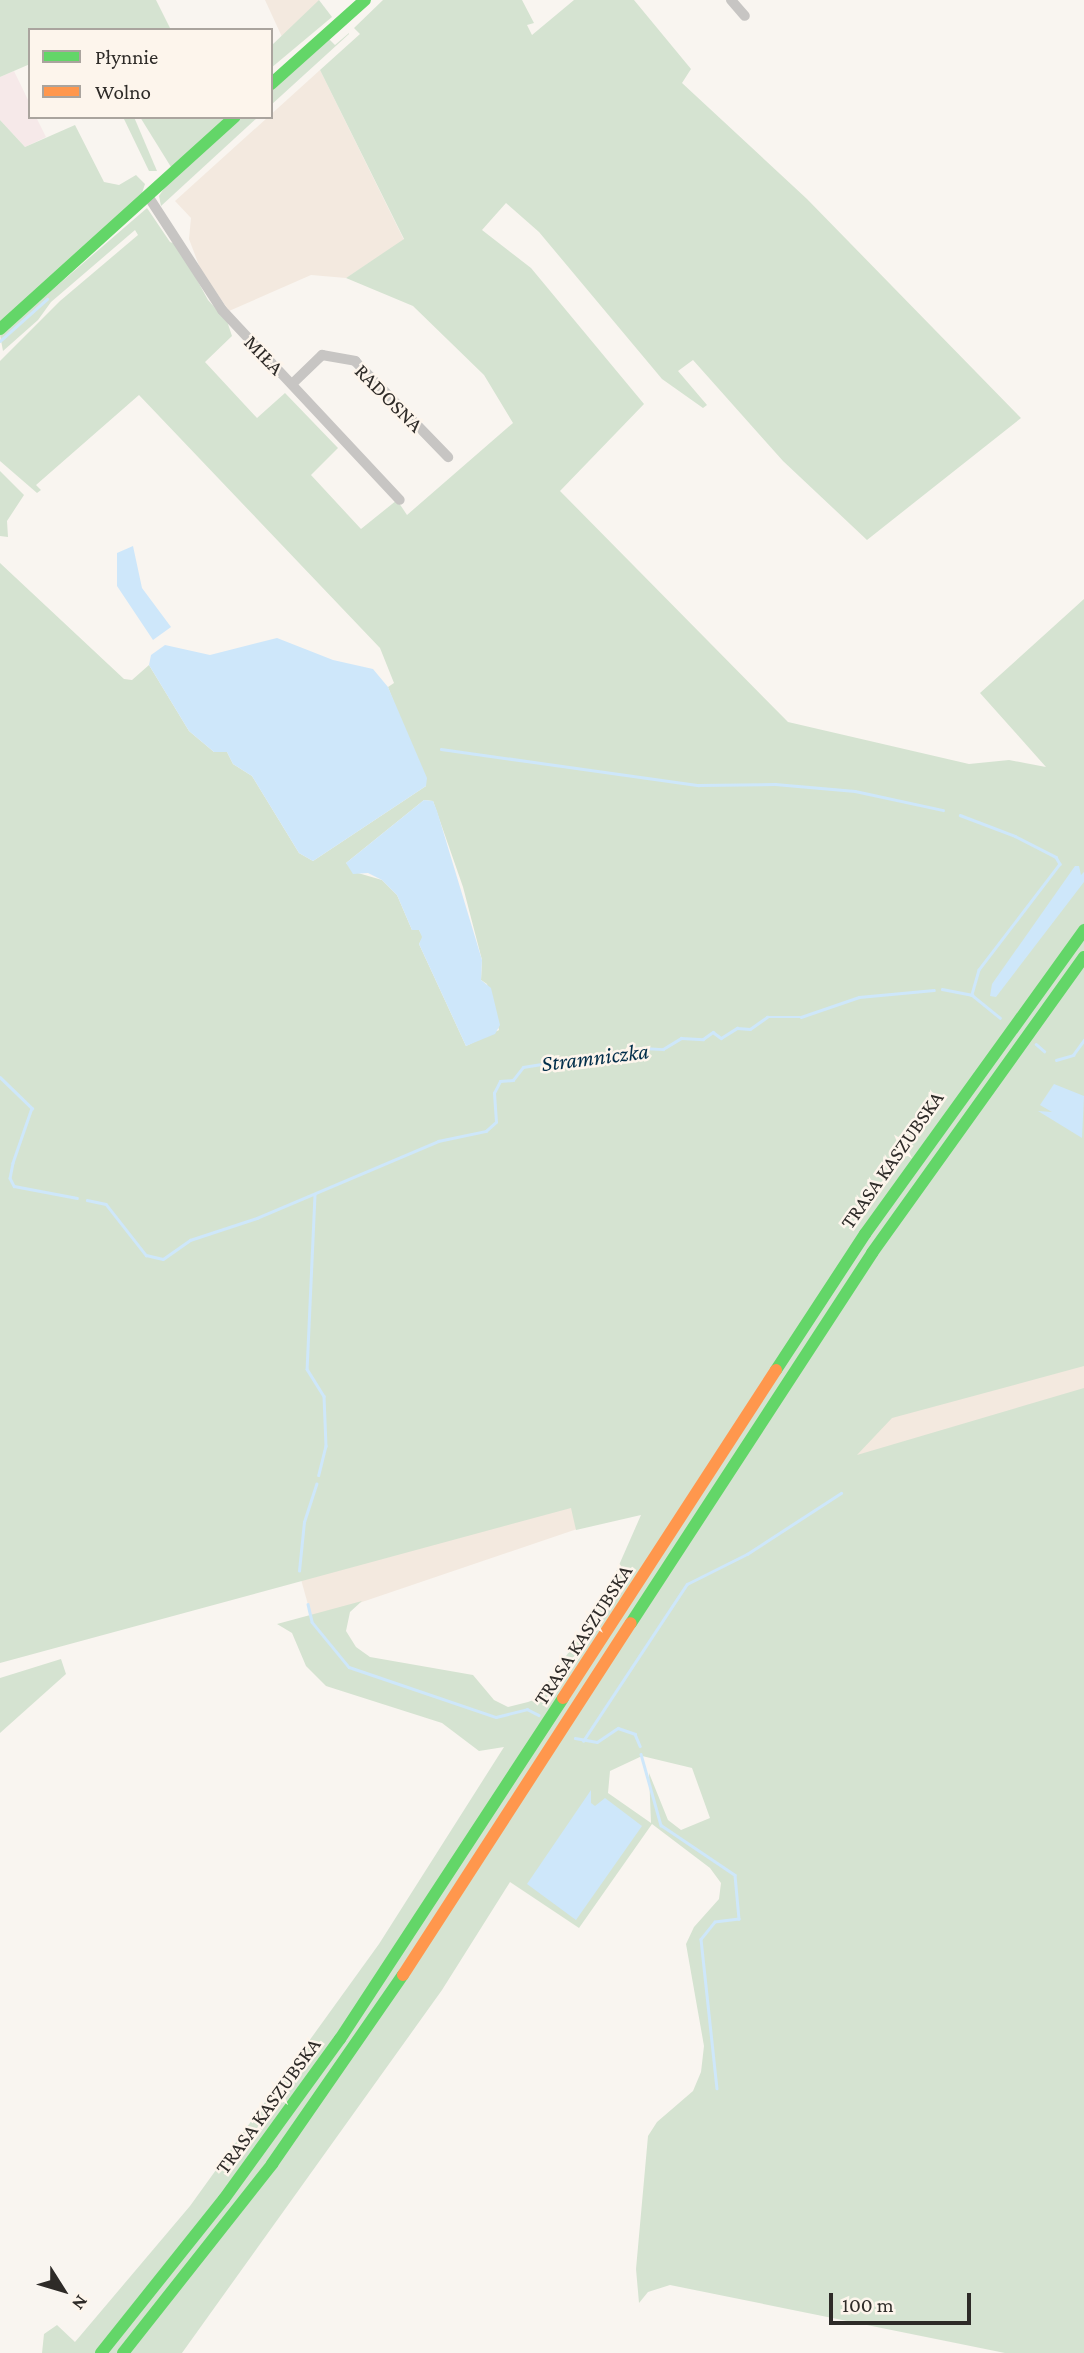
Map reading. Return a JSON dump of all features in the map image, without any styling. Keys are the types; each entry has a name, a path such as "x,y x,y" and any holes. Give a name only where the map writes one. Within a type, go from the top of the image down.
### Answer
{"main road":[{"path":"273,83 365,0"},
{"path":"0,329 233,119"},
{"name":"TRASA KASZUBSKA","path":"101,2353 224,2199 341,2039 871,1225 1084,930"},
{"name":"TRASA KASZUBSKA","path":"123,2353 250,2193 362,2039 872,1253 1084,957"}],"street":[{"path":"731,0 745,16"},
{"name":"MIŁA","path":"148,196 171,226 212,298 400,499"},
{"name":"RADOSNA","path":"292,384 323,355 355,361 448,457"}],"shaded area":[{"path":"265,0 319,0 320,3 282,37"},
{"path":"320,70 404,240 346,278 311,275 229,311 200,268 189,239 191,218 175,201 266,119 273,119 273,112"},
{"path":"14,71 28,100 28,119 37,119 46,137 25,147 0,120 0,77"},
{"path":"1084,1353 1084,1408 583,1527 312,1619 297,1565 891,1418 898,1411"}],"green space":[{"path":"0,0 156,0 170,28 28,28 28,65 0,77"},
{"path":"319,0 332,17 273,66 273,44"},
{"path":"383,0 522,0 534,23 527,25 532,35 574,0 634,0 691,69 682,83 807,199 1021,418 867,540 783,461 693,360 678,371 707,405 703,408 662,379 539,232 506,203 482,230 531,268 644,404 560,491 788,722 969,764 1009,760 1046,767 980,693 1084,599 1084,1366 892,1418 857,1455 1084,1388 1084,2353 1005,2353 670,2285 648,2292 639,2303 636,2269 648,2136 657,2122 693,2091 701,2072 704,2046 686,1944 694,1927 719,1899 721,1883 710,1868 652,1824 579,1928 510,1882 442,1990 182,2353 42,2353 44,2334 57,2325 75,2342 190,2206 379,1944 504,1747 479,1751 442,1723 326,1686 306,1666 292,1633 277,1624 362,1601 350,1612 346,1631 356,1647 370,1657 473,1675 494,1700 508,1707 528,1702 536,1699 601,1606 641,1515 576,1530 571,1508 0,1663 0,563 124,679 132,680 149,665 189,731 214,752 227,752 233,764 252,776 299,853 313,861 426,786 388,687 394,683 380,648 139,395 36,485 41,490 37,493 0,461 0,361 60,301 138,235 135,230 51,302 38,320 3,351 0,335 147,208 170,242 178,245 208,300 227,321 232,336 205,362 257,418 285,393 338,448 311,475 361,529 397,500 407,515 513,423 484,375 413,306 346,278 404,239 320,70 360,34 354,28","holes":["424,800 433,801 463,887 482,960 481,980 487,984 499,1030 466,1046 419,944 423,937 419,930 412,930 397,895 382,880 358,873 346,863","642,1756 692,1768 710,1818 681,1830 668,1820 649,1773 651,1823 608,1793 610,1771"]},
{"path":"349,33 273,103 273,88 329,39 335,45"},
{"path":"124,119 135,119 157,171 149,171"},
{"path":"141,119 226,119 171,167"},
{"path":"239,119 256,119 161,206 159,196 167,184"},
{"path":"0,120 25,147 75,125 104,182 119,185 136,175 145,184 141,196 0,323"},
{"path":"0,471 24,495 7,521 8,537 0,536"},
{"path":"61,1659 66,1674 0,1733 0,1678"}],"water":[{"path":"133,546 142,588 171,627 153,640 117,586 117,553"},
{"path":"277,638 333,660 373,669 388,687 427,778 426,786 313,861 299,853 252,776 233,764 227,752 214,752 189,731 149,665 151,655 165,645 210,655"},
{"path":"424,800 433,801 437,811 482,960 481,980 491,988 500,1025 495,1034 466,1046 419,944 422,937 419,930 412,930 397,895 382,880 368,873 353,874 346,863"},
{"path":"1075,866 1079,866 1081,875 1084,872 1084,882 996,997 990,996 992,984"},
{"path":"1054,1084 1084,1096 1082,1138 1038,1111 1052,1112 1040,1105"},
{"path":"591,1790 591,1803 595,1806 605,1798 642,1826 576,1920 527,1884"}],"waterway":[{"path":"0,341 47,299"},
{"path":"441,749 698,785 775,784 855,791 943,810"},
{"path":"960,815 1015,836 1056,857 1060,864 979,970 972,995"},
{"name":"Stramniczka","path":"942,989 972,995 1000,1018"},
{"name":"Stramniczka","path":"87,1200 106,1204 146,1255 163,1259 190,1240 257,1218 438,1141 486,1131 496,1122 494,1093 500,1081 513,1080 523,1067 642,1048 663,1049 681,1038 703,1039 713,1032 721,1038 737,1028 750,1029 767,1017 801,1017 859,997 934,990"},
{"name":"Stramniczka","path":"1056,1060 1073,1055 1084,1040"},
{"name":"Stramniczka","path":"1036,1044 1044,1051"},
{"name":"Stramniczka","path":"0,1077 32,1108 13,1163 10,1178 14,1186 77,1198"},
{"path":"315,1195 307,1369 324,1396 326,1446 319,1475"},
{"path":"299,1571 304,1522 316,1484"},
{"path":"583,1741 687,1584 747,1554 841,1493"},
{"path":"308,1604 312,1622 349,1667 496,1717 527,1709 539,1715"},
{"path":"575,1738 597,1742 618,1728 635,1734 640,1746"},
{"path":"641,1754 661,1825 735,1875 739,1919 715,1922 701,1939 717,2088"}],"traffic: fast":[{"path":"273,82 365,0"},
{"path":"0,329 233,119"},
{"path":"776,1370 865,1234 1084,930"},
{"path":"631,1623 872,1253 1084,957"},
{"path":"101,2353 224,2199 340,2039 563,1698"},
{"path":"123,2353 272,2164 403,1975"}],"traffic: slow":[{"path":"563,1698 776,1370"},
{"path":"403,1975 631,1623"}]}
